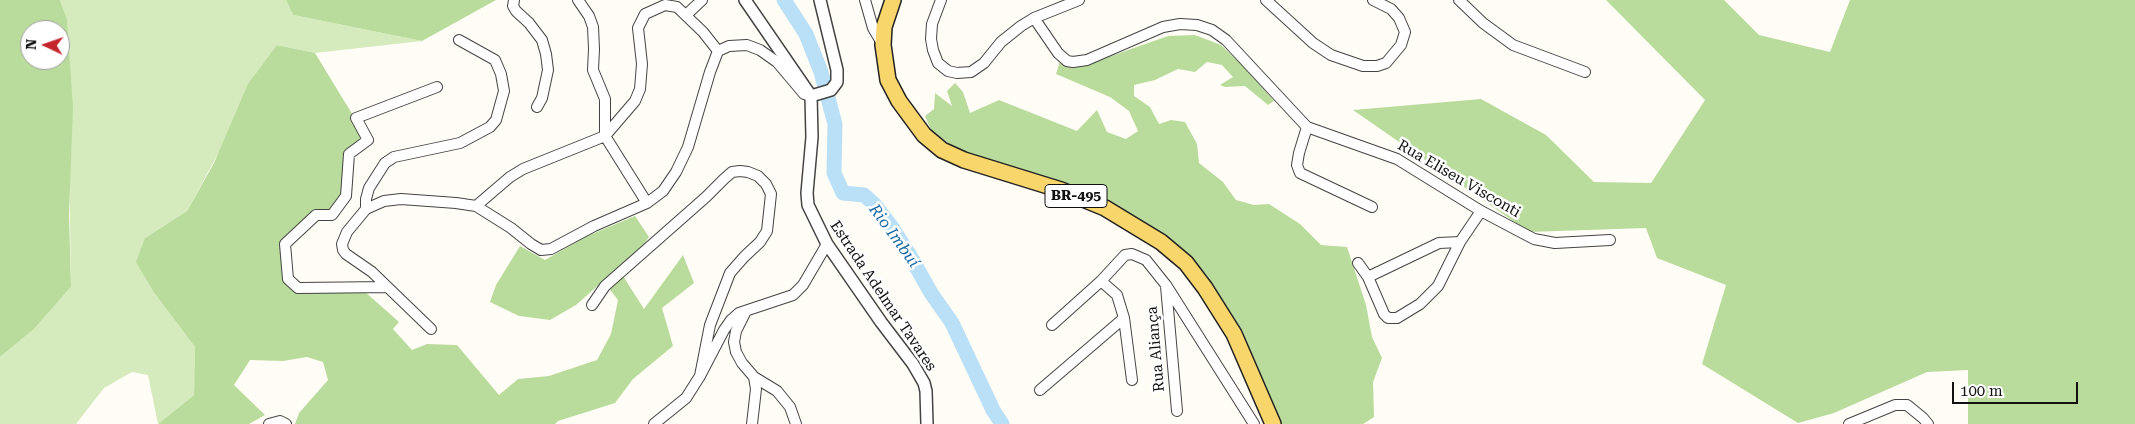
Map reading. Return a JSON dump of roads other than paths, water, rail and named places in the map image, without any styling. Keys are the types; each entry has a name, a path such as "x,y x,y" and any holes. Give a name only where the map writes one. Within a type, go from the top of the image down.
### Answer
{"main road":[{"name":"BR-495","path":"893,0 884,27 883,45 888,80 899,101 924,135 942,150 964,160 1061,190 1105,208 1162,242 1186,263 1205,288 1234,334 1273,424"}],"street":[{"path":"578,0 589,16 592,27 593,70 605,99 605,136 647,204"},
{"path":"686,14 702,0"},
{"path":"745,0 815,95"},
{"path":"431,329 372,272 342,250 342,244 347,232 366,209 384,201 401,199 476,206 541,250 552,249 594,226 647,204 663,191 676,172 688,147 718,51 730,46 747,45 760,50 777,62 804,94 815,95 831,90 838,82 837,70 820,0"},
{"path":"865,0 874,28 883,45"},
{"path":"941,0 932,24 931,38 933,50 938,62 948,71 957,73 971,72 984,63 1001,42 1034,18 1078,0"},
{"path":"1266,0 1313,43 1331,55 1363,66 1377,66 1386,63 1401,45 1405,32 1399,18 1391,9 1373,0"},
{"path":"1459,0 1483,23 1512,45 1585,72"},
{"path":"515,5 542,40 546,54 548,70 542,98 537,108"},
{"path":"476,206 510,177 523,169 605,136 635,101 640,89 642,64 638,28 641,19 657,8 665,6 677,7 686,14 718,51"},
{"name":"Rua Eliseu Visconti","path":"1034,18 1058,53 1067,61 1073,62 1087,60 1163,27 1180,24 1197,25 1212,30 1226,40 1307,127 1397,158 1481,211 1534,239 1555,244 1610,240"},
{"path":"366,209 369,188 385,163 394,156 460,143 490,127 496,120 504,91 501,74 495,60 459,40"},
{"path":"387,286 298,288 288,279 285,244 316,215 332,215 346,196 349,154 368,140 356,118 437,87"},
{"name":"Estrada Adelmar Tavares","path":"815,95 806,193 812,214 827,244 917,370 926,391 927,424"},
{"path":"1307,127 1297,166 1300,173 1372,207"},
{"path":"592,305 605,286 732,172 748,172 758,176 766,184 771,194 767,231 760,242 730,273 710,325 700,376"},
{"path":"1358,263 1368,277 1384,314 1388,318 1397,318 1420,304 1438,286 1460,242 1481,211"},
{"path":"1368,277 1439,243 1460,242"},
{"path":"654,424 686,398 724,330 739,313 793,295 804,285 827,244"},
{"path":"1052,325 1125,255 1132,254 1146,260 1189,319 1222,376 1254,424"},
{"path":"1101,280 1117,295 1124,318 1132,380"},
{"name":"Rua Aliança","path":"1166,285 1177,412"},
{"path":"746,311 736,331 734,342 736,352 742,363 754,377 777,391 790,407 796,424"},
{"path":"1040,390 1124,318"},
{"path":"752,424 756,389 754,377"},
{"path":"1849,424 1895,405 1907,406 1928,424"},
{"path":"269,424 280,421 286,424"}],"waterway":[{"name":"Rio Imbuí","path":"784,0 806,34 821,72 835,124 834,173 843,193 864,195 874,204 891,226 931,293 952,323 993,410 1002,424"}]}
